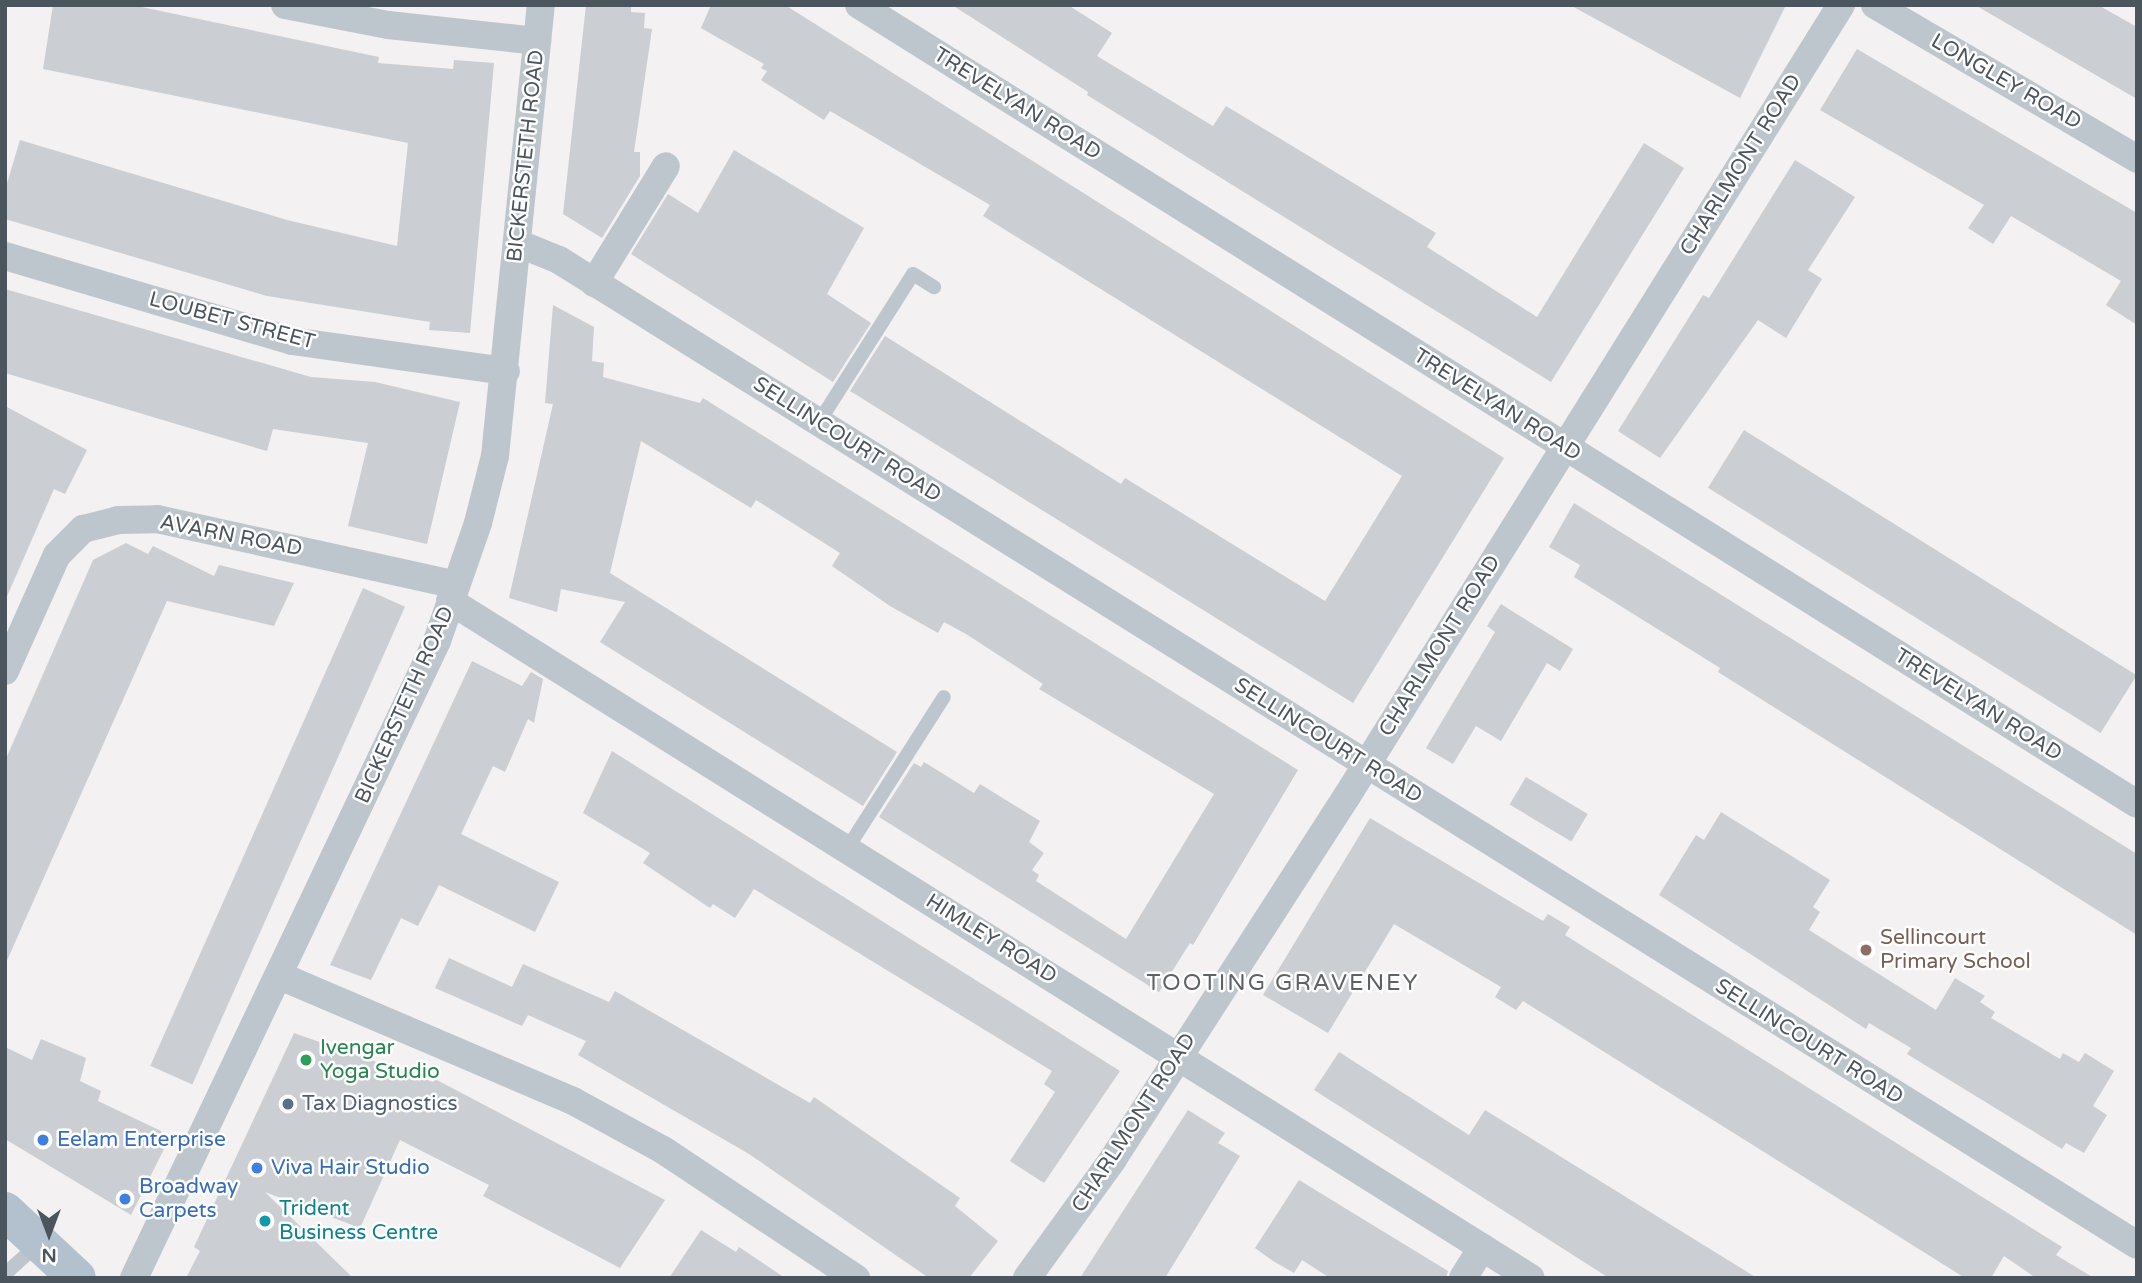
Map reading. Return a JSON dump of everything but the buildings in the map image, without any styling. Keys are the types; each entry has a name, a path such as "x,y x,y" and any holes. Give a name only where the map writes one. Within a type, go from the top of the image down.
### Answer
{"main road":[{"path":"5,1212 41,1241 77,1278"}],"street":[{"path":"285,5 388,25 537,41"},
{"name":"BICKERSTETH ROAD","path":"134,1278 431,654 453,593 495,456 506,371 541,5"},
{"name":"TREVELYAN ROAD","path":"859,5 2137,804"},
{"name":"CHARLMONT ROAD","path":"1027,1278 1113,1159 1366,764 1841,5"},
{"name":"LONGLEY ROAD","path":"1875,5 2137,159"},
{"path":"594,283 666,166"},
{"name":"SELLINCOURT ROAD","path":"517,243 540,250 819,422 2137,1245"},
{"name":"LOUBET STREET","path":"5,256 292,341 506,371"},
{"name":"AVARN ROAD","path":"5,671 57,555 83,529 118,520 157,519 453,593"},
{"name":"HIMLEY ROAD","path":"453,593 847,849 1531,1278"},
{"path":"280,976 573,1101 663,1150 856,1278"},
{"path":"1463,1278 1482,1248"}],"lane":[{"path":"819,422 913,274 934,287"},
{"path":"847,849 944,697"},
{"path":"5,1275 41,1241"}],"place":[{"name":"Sellincourt Primary School","path":"1866,950"},
{"name":"Ivengar Yoga Studio","path":"306,1060"},
{"name":"Tax Diagnostics","path":"288,1104"},
{"name":"Eelam Enterprise","path":"43,1140"},
{"name":"Viva Hair Studio","path":"257,1168"},
{"name":"Broadway Carpets","path":"125,1199"},
{"name":"Trident Business Centre","path":"265,1221"}],"district":[{"name":"TOOTING GRAVENEY","path":"1283,983"}]}
